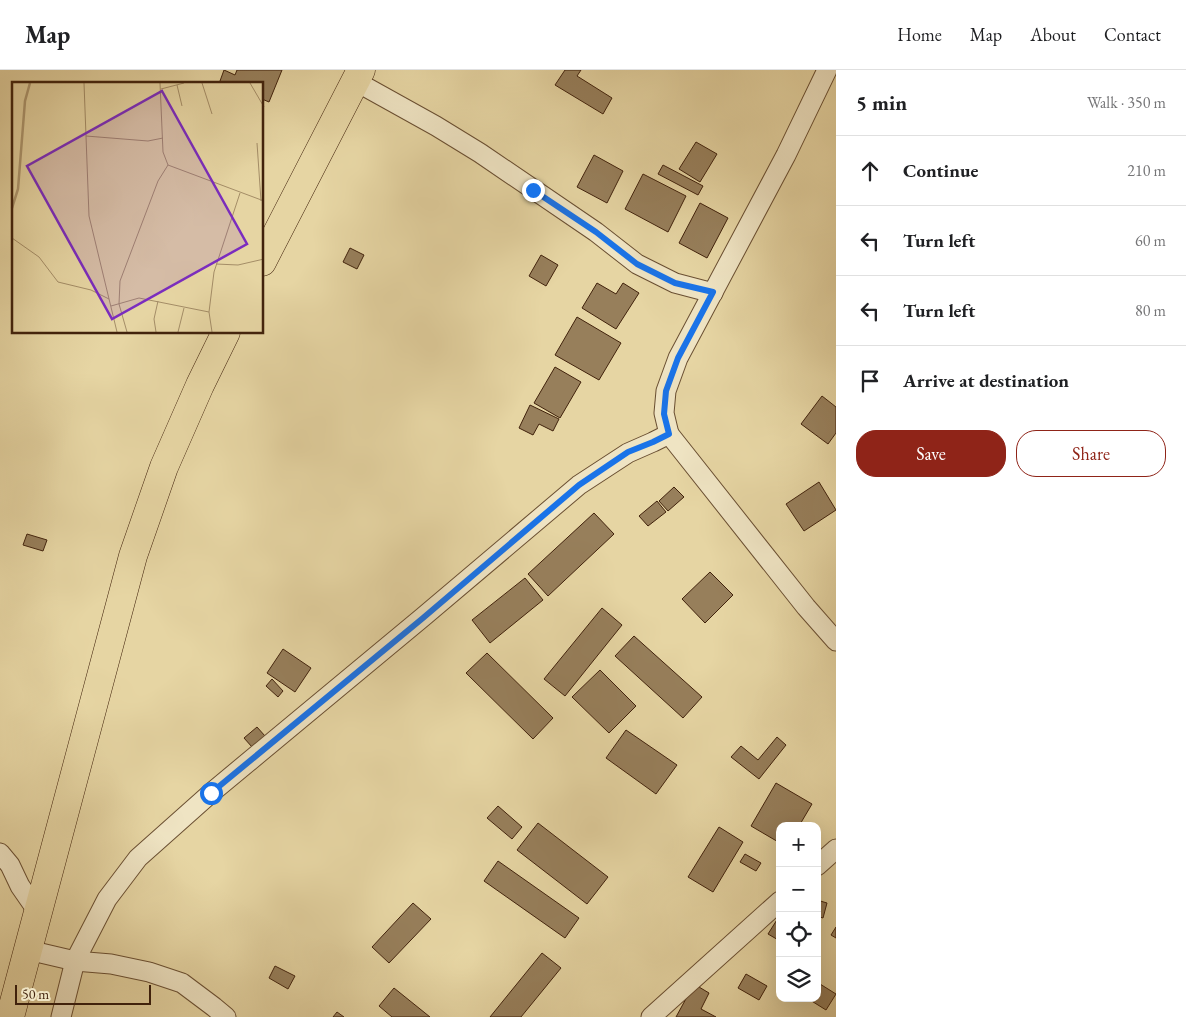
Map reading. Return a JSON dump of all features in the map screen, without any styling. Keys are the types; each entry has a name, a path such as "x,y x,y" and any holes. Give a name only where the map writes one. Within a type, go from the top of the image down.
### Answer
{"main road":[{"path":"264,258 358,76"},
{"path":"10,1017 133,556 164,467 225,334"}],"street":[{"path":"827,70 786,155 678,358 666,391 664,414 669,434 806,607 836,640"},
{"path":"358,76 480,153 596,232 637,264 675,283 713,292"},
{"path":"61,1017 75,961 106,899 138,858 211,793 579,485 628,452 669,434"},
{"path":"821,862 836,849"},
{"path":"0,853 10,865 20,886 38,912"},
{"path":"651,1017 776,904"},
{"path":"28,950 75,961 111,964 140,970 182,983 226,1017"}],"building":[{"path":"224,70 235,75 237,70 282,70 269,102 264,100 264,82 220,81"},
{"path":"565,70 581,70 577,76 612,98 603,114 555,85"},
{"path":"696,142 717,154 700,182 679,169"},
{"path":"594,155 623,171 607,203 577,187"},
{"path":"663,165 703,186 698,195 658,174"},
{"path":"643,174 686,196 668,232 625,209"},
{"path":"700,203 728,218 707,258 679,243"},
{"path":"350,248 364,255 357,269 343,262"},
{"path":"541,255 558,265 546,286 529,276"},
{"path":"597,283 616,294 623,283 639,293 616,329 582,308"},
{"path":"577,317 621,343 599,380 555,355"},
{"path":"555,367 581,382 560,418 534,403"},
{"path":"822,396 836,407 836,433 828,444 801,424"},
{"path":"530,405 559,419 553,431 539,424 533,435 519,428"},
{"path":"819,482 836,510 804,531 786,504"},
{"path":"674,487 684,497 668,511 659,501"},
{"path":"657,501 666,512 648,526 639,516"},
{"path":"594,513 614,534 548,596 528,574"},
{"path":"27,534 47,540 43,551 23,545"},
{"path":"710,572 733,595 705,623 682,599"},
{"path":"525,578 543,600 490,643 472,620"},
{"path":"602,608 622,625 565,696 544,679"},
{"path":"634,636 702,697 683,718 615,656"},
{"path":"283,649 311,668 295,692 267,673"},
{"path":"487,653 553,718 533,739 466,673"},
{"path":"600,670 636,706 609,733 572,697"},
{"path":"272,679 283,691 278,697 266,686"},
{"path":"257,727 265,736 252,747 244,738"},
{"path":"626,730 677,765 656,794 606,758"},
{"path":"777,737 786,745 759,779 731,757 741,746 758,760"},
{"path":"776,783 812,804 801,822 776,822 776,841 751,826"},
{"path":"498,806 522,827 512,839 487,818"},
{"path":"538,823 608,877 587,904 517,850"},
{"path":"719,827 743,842 713,892 688,877"},
{"path":"745,854 761,863 756,871 740,862"},
{"path":"498,861 579,918 565,938 484,881"},
{"path":"821,901 827,903 823,918 821,917"},
{"path":"413,903 431,919 389,963 372,947"},
{"path":"776,921 776,939 768,934"},
{"path":"836,927 836,938 831,935"},
{"path":"542,953 561,968 521,1017 490,1017"},
{"path":"275,966 295,976 288,989 269,978"},
{"path":"746,974 767,986 759,1000 738,988"},
{"path":"694,984 709,993 701,1009 716,1017 676,1017"},
{"path":"821,985 836,994 826,1010 813,1002 821,1002"},
{"path":"394,988 430,1017 392,1017 379,1006"},
{"path":"337,1012 344,1017 333,1017"}],"route":[{"path":"211,793 423,618 579,485 628,452 669,434 664,414 666,391 678,358 713,292 675,283 637,264 596,232 533,190"}]}
